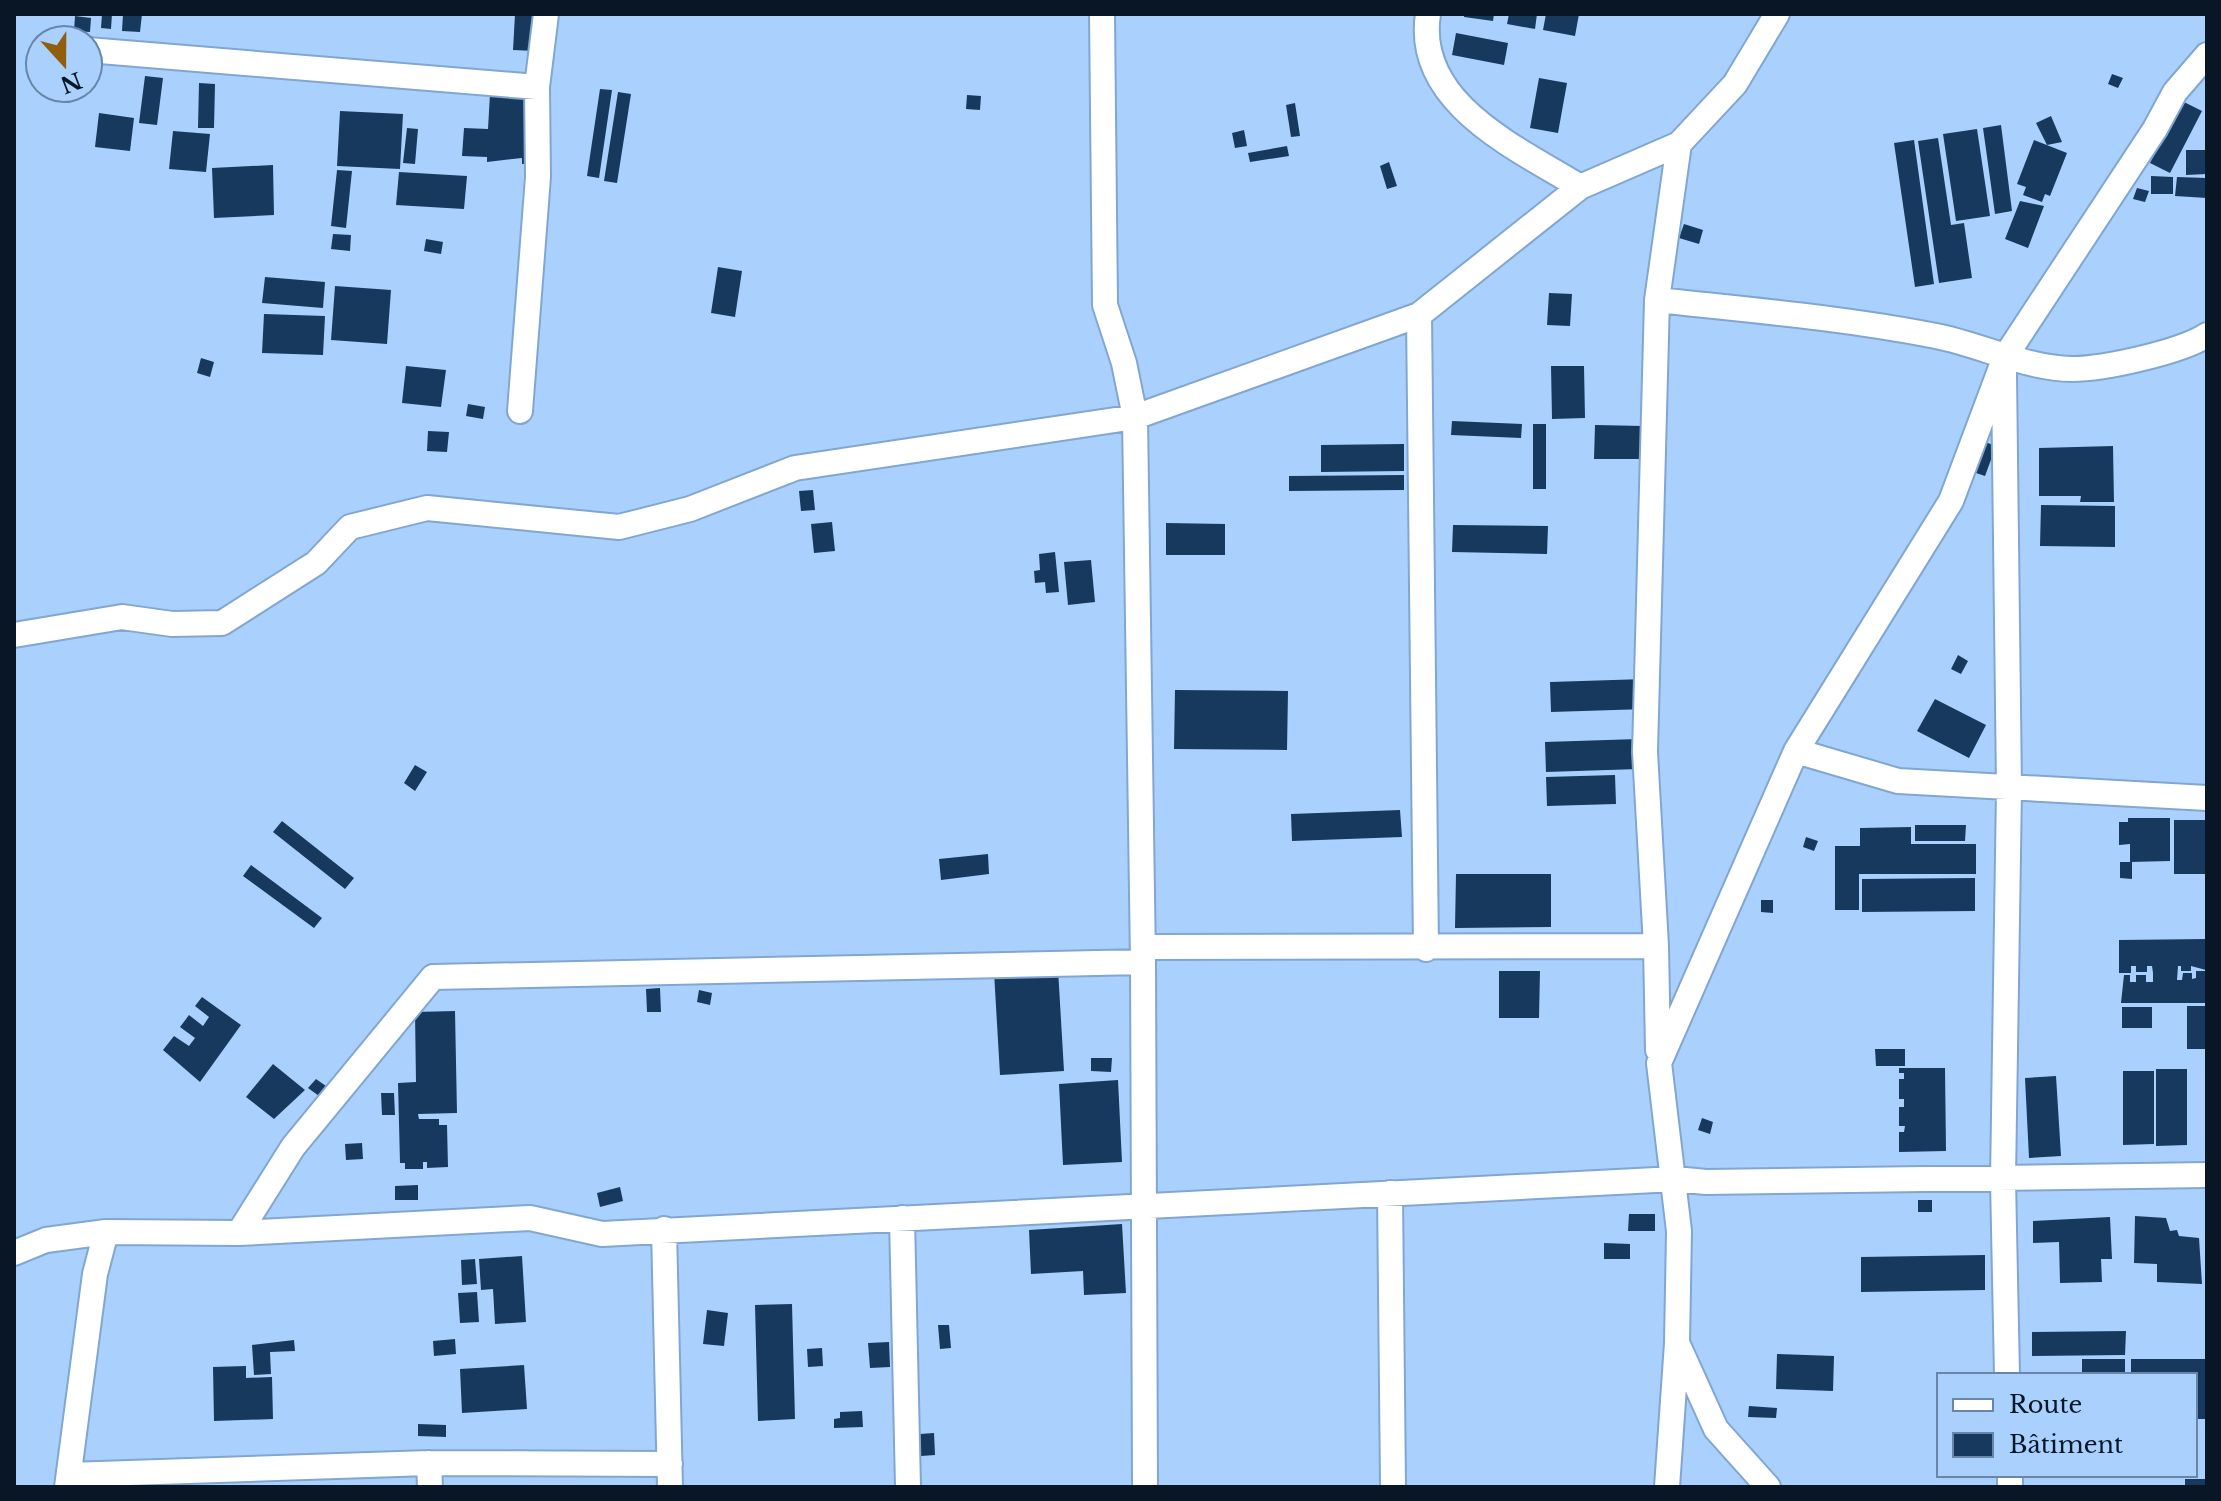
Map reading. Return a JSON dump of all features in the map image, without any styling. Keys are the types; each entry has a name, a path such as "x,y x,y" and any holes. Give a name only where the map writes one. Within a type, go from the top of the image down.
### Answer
{"street":[{"path":"520,411 538,177 537,87 546,14"},
{"path":"1102,14 1105,305 1124,363 1135,417 1143,954 1145,1487"},
{"path":"1428,14 1425,34 1436,72 1459,106 1511,144 1580,187"},
{"path":"14,635 122,617 172,624 222,623 316,563 350,527 427,508 619,527 690,509 795,468 1135,417 1419,315 1580,187 1679,144 1735,84 1777,14"},
{"path":"104,51 537,87"},
{"path":"1659,1063 1796,751 1951,501 2005,357 2155,129 2175,92 2207,55"},
{"path":"1667,1487 1677,1343 1679,1231 1659,1063 1645,752 1657,300 1679,144"},
{"path":"1657,300 1932,335 1980,345 2005,357 2072,369 2189,347 2207,335"},
{"path":"1419,315 1426,949"},
{"path":"2005,357 2009,789 2003,1180 2007,1373"},
{"path":"1796,751 1898,781 2207,798"},
{"path":"239,1233 293,1147 433,977 1143,954 1656,946"},
{"path":"14,1253 46,1240 106,1232 239,1233 530,1218 602,1234 1675,1179 1706,1182 2003,1180 2207,1175"},
{"path":"1390,1193 1393,1487"},
{"path":"902,1218 908,1487"},
{"path":"106,1232 95,1274 68,1481 670,1475 664,1229"},
{"path":"1677,1343 1716,1429 1768,1487"}],"building":[{"path":"102,14 112,14 111,29 104,28"},
{"path":"123,14 142,14 140,32 122,31"},
{"path":"515,14 537,14 535,51 513,50"},
{"path":"1464,14 1494,14 1493,21 1464,17"},
{"path":"1509,14 1537,14 1535,29 1507,24"},
{"path":"1546,14 1579,14 1575,36 1543,30"},
{"path":"75,16 91,18 91,24 74,24"},
{"path":"1456,33 1508,43 1504,65 1452,55"},
{"path":"2112,74 2123,78 2118,88 2108,84"},
{"path":"145,76 163,78 157,125 139,123"},
{"path":"1539,78 1567,83 1558,133 1530,128"},
{"path":"199,83 215,84 214,128 198,128"},
{"path":"600,89 612,90 599,178 587,176"},
{"path":"618,92 631,94 617,183 604,181"},
{"path":"490,94 527,95 529,164 522,164 522,158 487,162 487,157 462,156 464,128 488,129"},
{"path":"967,95 981,96 980,110 966,109"},
{"path":"2182,101 2202,111 2170,173 2150,163"},
{"path":"1295,103 1300,136 1291,137 1286,105"},
{"path":"340,111 403,114 400,169 337,166"},
{"path":"99,113 134,118 130,151 95,147"},
{"path":"2051,116 2062,142 2047,145 2036,123"},
{"path":"2001,125 2012,211 1995,214 1983,128"},
{"path":"407,128 418,129 415,164 403,163"},
{"path":"1977,129 1990,216 1956,221 1943,134"},
{"path":"1244,130 1247,146 1235,148 1232,133"},
{"path":"173,131 210,134 206,172 169,169"},
{"path":"1938,138 1951,225 1964,223 1972,278 1939,283 1918,141"},
{"path":"1914,140 1934,284 1915,287 1894,143"},
{"path":"2034,140 2067,153 2050,196 2045,194 2042,202 2023,195 2026,187 2017,184"},
{"path":"1287,146 1289,156 1250,162 1248,153"},
{"path":"2186,150 2207,150 2207,174 2186,175"},
{"path":"1389,162 1397,186 1387,189 1380,166"},
{"path":"273,165 274,215 214,218 212,168"},
{"path":"337,170 352,171 346,228 331,226"},
{"path":"399,172 467,176 464,209 396,205"},
{"path":"2151,176 2173,177 2173,194 2151,194"},
{"path":"2177,177 2207,178 2207,198 2175,196"},
{"path":"2137,188 2149,191 2145,202 2133,199"},
{"path":"2020,201 2044,206 2028,248 2005,239"},
{"path":"1684,224 1703,230 1699,244 1679,238"},
{"path":"333,234 351,235 350,251 331,249"},
{"path":"426,239 443,242 441,254 424,251"},
{"path":"718,267 742,271 735,317 711,313"},
{"path":"265,277 325,282 323,308 262,303"},
{"path":"335,286 391,290 387,344 331,340"},
{"path":"1549,293 1572,294 1570,326 1547,325"},
{"path":"264,314 325,316 323,355 262,353"},
{"path":"201,358 214,362 210,377 197,373"},
{"path":"406,366 446,370 441,407 402,403"},
{"path":"1551,366 1584,366 1585,418 1552,419"},
{"path":"468,404 485,407 483,419 466,416"},
{"path":"1452,421 1522,424 1521,438 1451,435"},
{"path":"1533,424 1546,424 1546,489 1533,489"},
{"path":"1595,425 1643,426 1642,459 1594,459"},
{"path":"428,431 449,432 447,452 427,451"},
{"path":"1985,442 1996,446 1985,476 1973,472"},
{"path":"1404,444 1404,471 1321,472 1321,445"},
{"path":"2113,446 2114,502 2080,502 2081,496 2039,496 2039,448"},
{"path":"1404,475 1404,490 1289,491 1289,476"},
{"path":"813,490 815,510 801,511 799,491"},
{"path":"2041,505 2115,506 2115,547 2040,546"},
{"path":"832,522 835,551 814,553 811,524"},
{"path":"1166,523 1225,524 1225,555 1166,555"},
{"path":"1453,525 1548,526 1547,554 1452,552"},
{"path":"1055,552 1059,592 1046,593 1045,582 1035,583 1034,571 1040,570 1039,554"},
{"path":"1091,560 1095,602 1068,605 1064,562"},
{"path":"1958,655 1968,661 1961,674 1951,669"},
{"path":"1645,679 1646,709 1551,712 1550,682"},
{"path":"1175,690 1288,691 1287,750 1174,749"},
{"path":"1935,699 1986,725 1969,758 1917,731"},
{"path":"1638,739 1639,769 1546,772 1545,742"},
{"path":"415,765 427,772 415,791 404,783"},
{"path":"1615,775 1616,804 1547,806 1546,777"},
{"path":"1400,810 1402,837 1292,841 1291,814"},
{"path":"2128,818 2170,818 2170,861 2130,862 2130,844 2119,845 2119,822 2128,822"},
{"path":"2174,820 2207,820 2207,874 2174,874"},
{"path":"282,821 354,878 345,889 273,832"},
{"path":"1915,825 1966,825 1965,841 1915,841"},
{"path":"1911,827 1911,844 1976,844 1976,874 1859,874 1859,910 1835,910 1835,846 1860,846 1860,828"},
{"path":"1806,837 1818,841 1814,851 1803,847"},
{"path":"988,854 989,874 941,880 939,859"},
{"path":"2120,862 2132,862 2132,879 2120,878"},
{"path":"251,865 322,918 314,928 243,876"},
{"path":"1456,874 1551,874 1551,927 1455,928"},
{"path":"1975,878 1975,911 1862,912 1862,879"},
{"path":"1761,900 1773,900 1773,913 1761,912"},
{"path":"2207,939 2206,970 2191,966 2191,971 2181,971 2181,966 2178,966 2177,980 2182,980 2183,973 2192,973 2192,979 2196,978 2196,971 2206,971 2207,1003 2121,1003 2124,975 2130,975 2130,982 2136,982 2136,975 2146,975 2146,982 2153,982 2153,973 2152,966 2147,966 2147,972 2136,972 2136,966 2131,966 2131,973 2119,973 2119,940"},
{"path":"1058,969 1064,1071 1000,1075 994,972"},
{"path":"1499,971 1540,971 1539,1018 1499,1018"},
{"path":"660,988 661,1012 647,1012 646,989"},
{"path":"699,990 712,993 710,1005 697,1002"},
{"path":"202,997 241,1025 200,1082 163,1050 174,1036 189,1046 195,1038 180,1027 189,1015 203,1026 209,1017 195,1006"},
{"path":"2187,1006 2207,1006 2207,1049 2187,1049"},
{"path":"2122,1007 2152,1007 2152,1028 2122,1028"},
{"path":"455,1011 457,1113 418,1114 419,1119 439,1119 439,1125 447,1125 448,1167 427,1168 427,1162 423,1162 423,1169 405,1169 405,1163 400,1163 398,1083 416,1082 415,1012"},
{"path":"1875,1049 1905,1049 1905,1066 1876,1066"},
{"path":"1091,1058 1112,1058 1111,1072 1091,1071"},
{"path":"273,1064 305,1090 274,1119 246,1097"},
{"path":"1899,1068 1945,1068 1946,1151 1899,1152 1899,1132 1904,1132 1905,1126 1899,1126 1899,1107 1904,1107 1904,1099 1899,1099 1899,1079 1904,1079 1904,1073 1899,1073"},
{"path":"2156,1069 2187,1069 2187,1145 2156,1146"},
{"path":"2123,1071 2154,1071 2154,1144 2123,1145"},
{"path":"2056,1076 2061,1156 2029,1158 2025,1078"},
{"path":"316,1079 333,1091 326,1101 308,1088"},
{"path":"1118,1080 1122,1162 1063,1165 1059,1084"},
{"path":"381,1093 394,1093 395,1115 382,1115"},
{"path":"1702,1118 1713,1122 1710,1134 1698,1130"},
{"path":"362,1143 363,1159 346,1160 345,1144"},
{"path":"418,1185 418,1200 395,1200 395,1186"},
{"path":"620,1187 623,1201 600,1207 597,1193"},
{"path":"1918,1200 1932,1200 1932,1212 1918,1212"},
{"path":"1629,1214 1655,1214 1655,1231 1628,1231"},
{"path":"2135,1216 2166,1218 2170,1231 2177,1230 2179,1236 2199,1238 2202,1284 2157,1282 2157,1264 2134,1263"},
{"path":"2110,1217 2112,1259 2101,1259 2102,1282 2060,1283 2059,1242 2033,1243 2033,1221"},
{"path":"1122,1224 1126,1293 1084,1295 1083,1271 1031,1274 1029,1230"},
{"path":"1604,1243 1630,1244 1630,1259 1604,1259"},
{"path":"1985,1255 1985,1290 1861,1292 1861,1257"},
{"path":"522,1256 526,1322 495,1324 493,1289 481,1290 479,1259"},
{"path":"475,1259 477,1284 462,1285 461,1260"},
{"path":"477,1292 479,1322 460,1323 458,1293"},
{"path":"792,1304 795,1419 758,1421 755,1305"},
{"path":"707,1310 728,1313 724,1346 703,1344"},
{"path":"938,1325 949,1325 951,1348 940,1349"},
{"path":"2126,1331 2125,1355 2032,1356 2032,1332"},
{"path":"455,1339 456,1354 434,1356 433,1341"},
{"path":"294,1340 295,1351 270,1352 271,1374 254,1375 252,1345"},
{"path":"889,1342 890,1367 870,1368 868,1343"},
{"path":"822,1348 823,1366 808,1367 807,1349"},
{"path":"1777,1354 1834,1356 1833,1391 1776,1389"},
{"path":"2082,1359 2125,1359 2125,1373 2082,1373"},
{"path":"2131,1359 2207,1359 2207,1419 2197,1419 2197,1373 2131,1373"},
{"path":"524,1365 527,1409 462,1413 460,1369"},
{"path":"246,1366 246,1378 272,1377 273,1419 214,1421 213,1367"},
{"path":"1749,1406 1777,1408 1776,1418 1748,1417"},
{"path":"862,1411 863,1427 834,1428 834,1419 840,1418 840,1412"},
{"path":"418,1424 446,1425 446,1437 418,1436"},
{"path":"934,1433 935,1455 921,1456 920,1434"},
{"path":"2185,1479 2207,1479 2207,1487 2185,1487"}]}
